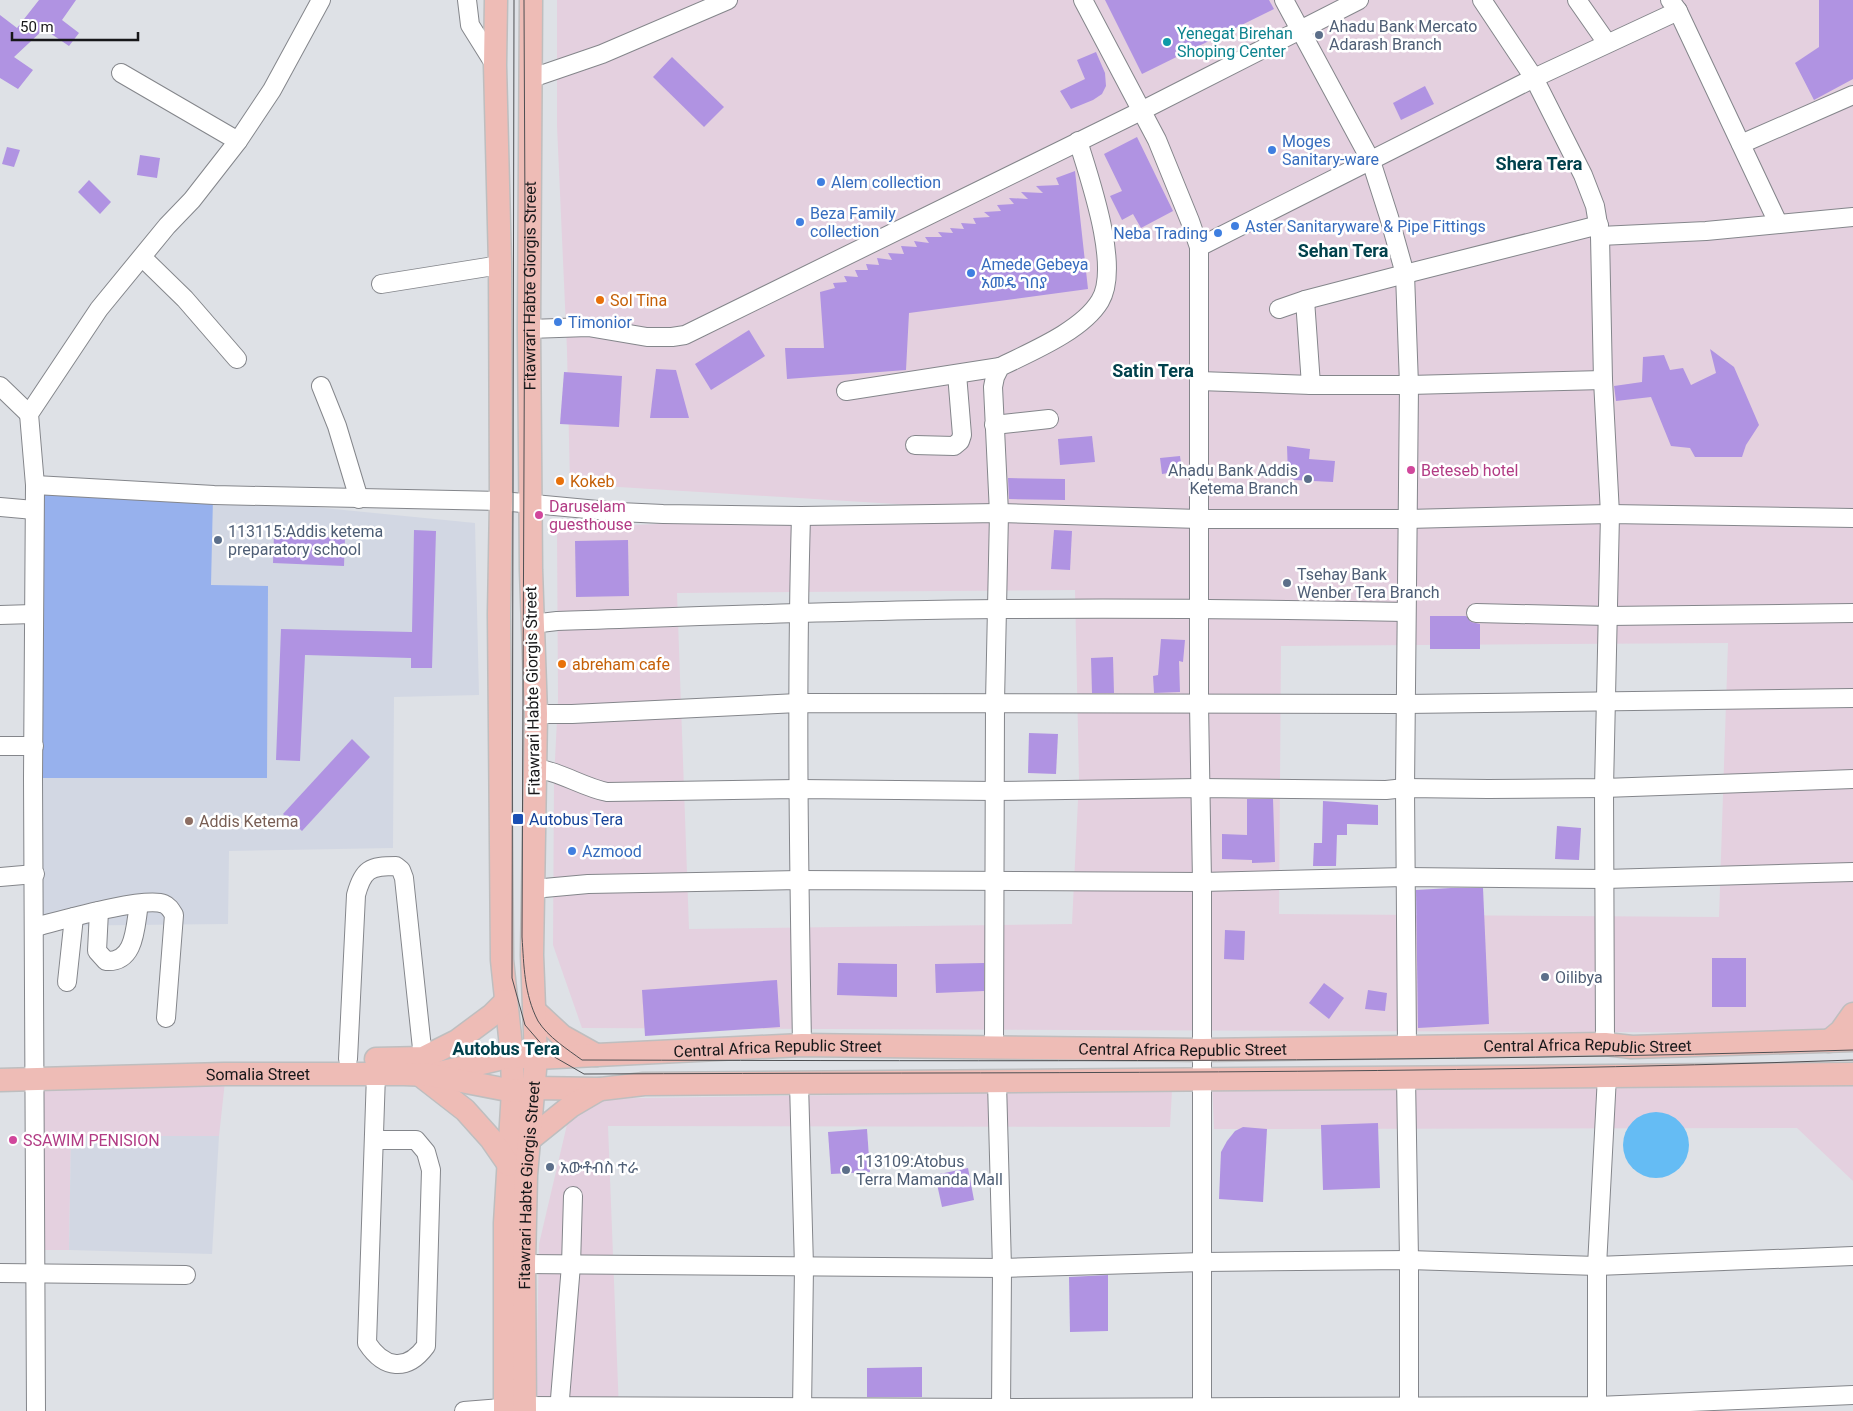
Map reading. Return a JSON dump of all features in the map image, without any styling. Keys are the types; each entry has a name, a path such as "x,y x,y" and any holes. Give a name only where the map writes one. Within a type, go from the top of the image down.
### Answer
{"main road":[{"path":"496,0 495,65 500,265 501,501 499,640 502,960 512,1056 513,1091 505,1256 515,1409"},
{"name":"Fitawrari Habte Giorgis Street","path":"515,1409 524,1264 526,1175 535,1088 536,1058 532,955 532,889 536,714 532,624 529,329 531,0"},
{"path":"424,1069 492,1015 506,1001"},
{"path":"535,1010 562,1036 596,1055"},
{"path":"1829,1041 1841,1031 1853,1014"},
{"name":"Central Africa Republic Street","path":"424,1069 512,1056 536,1058 802,1045 1202,1050 1605,1044 1632,1047 1853,1040"},
{"path":"0,1067 36,1071 348,1059 424,1069 491,1139 509,1165"},
{"name":"Somalia Street","path":"0,1080 36,1071 376,1074 424,1069 513,1091"},
{"path":"1820,1074 1853,1088"},
{"name":"Central Africa Republic Street","path":"513,1091 535,1088 601,1089 644,1084 1201,1081 1406,1077 1853,1074"},
{"path":"530,1139 571,1106 601,1089"}],"street":[{"path":"36,1411 33,614 35,486 29,414 100,310 167,226 192,200 238,141 272,90 321,0"},
{"path":"467,0 470,25 495,65"},
{"path":"532,78 602,54 728,0"},
{"path":"1083,0 1157,140 1199,247 1200,608 1198,704 1202,882 1202,1409"},
{"path":"1284,0 1371,162 1405,274 1409,385 1405,704 1407,1048"},
{"path":"529,329 588,327 646,337 685,335 1141,111 1359,0"},
{"path":"1482,0 1534,78 1583,175 1595,206 1600,231 1603,380 1610,514 1604,788 1605,1044"},
{"path":"1577,0 1607,43"},
{"path":"1199,247 1607,43 1674,6 1778,223"},
{"path":"120,73 238,141"},
{"path":"1741,144 1853,96"},
{"path":"846,391 1000,368 1060,336 1083,320 1100,301 1105,289 1107,271 1103,230 1078,141"},
{"path":"1279,309 1305,300 1405,274 1600,231 1706,231 1853,217"},
{"path":"143,258 185,299 237,359"},
{"path":"381,284 500,265"},
{"path":"1305,300 1311,385"},
{"path":"994,1047 995,702 999,609 999,513 993,387 995,377 1000,368"},
{"path":"915,445 954,446 960,441 962,435 957,374"},
{"path":"1198,380 1311,385 1409,385 1603,380"},
{"path":"0,386 29,414"},
{"path":"321,386 337,426 359,499"},
{"path":"994,426 1049,419"},
{"path":"35,486 214,495 501,501 530,505 663,514 801,516 999,513 1199,518 1407,518 1610,514 1853,518"},
{"path":"0,507 34,510"},
{"path":"801,516 798,703 802,1045"},
{"path":"532,624 557,621 798,612 999,609 1200,608 1406,612"},
{"path":"1476,613 1608,616 1853,613"},
{"path":"0,615 33,614"},
{"path":"536,714 572,714 798,703 1405,704 1853,698"},
{"path":"0,746 34,746"},
{"path":"534,768 548,770 596,790 607,792 799,789 995,791 1199,788 1386,790 1405,788 1604,788 1853,779"},
{"path":"348,1059 356,895 364,874 373,867 396,866 401,870 404,878 424,1069"},
{"path":"532,889 588,884 800,880 1202,882 1405,877 1605,879 1853,872"},
{"path":"0,877 34,874"},
{"path":"35,926 126,905 162,902 169,906 174,915 166,1018"},
{"path":"98,911 96,952 106,961 110,961 125,956 130,949 139,904"},
{"path":"67,982 74,917"},
{"path":"374,1140 416,1140 426,1152 431,1170 426,1346 420,1356 410,1362 396,1364 383,1361 374,1354 367,1344 376,1074"},
{"path":"1597,1409 1596,1266 1606,1076"},
{"path":"1406,1077 1409,1409"},
{"path":"996,1082 1002,1268 1001,1410"},
{"path":"799,1083 804,1267 802,1409"},
{"path":"560,1409 571,1264 573,1196"},
{"path":"524,1264 1002,1268 1203,1262 1409,1260 1596,1266 1853,1256"},
{"path":"0,1273 186,1275"},
{"path":"464,1411 515,1409 1597,1409 1853,1395"}],"shaded area":[{"path":"557,0 1853,0 1853,1033 582,1028 553,945 554,780 558,700 557,531 587,527 993,510 570,484 567,350 557,126","holes":["1075,590 1079,780 1072,924 689,929 677,593","1728,643 1719,917 1279,914 1281,646"]},
{"path":"38,488 213,497 211,585 268,586 267,778 35,778"},
{"path":"213,497 475,523 479,695 394,697 393,848 229,851 228,924 36,926 35,778"},
{"path":"226,1072 219,1136 71,1136 69,1250 39,1250 38,1077"},
{"path":"1853,1079 1853,1181 1797,1128 1214,1129 1212,1085"},
{"path":"1172,1090 1170,1127 608,1126 619,1411 536,1399 539,1244 573,1099"},
{"path":"1662,1112 1680,1121 1687,1132 1689,1145 1687,1158 1680,1169 1669,1176 1650,1178 1632,1169 1625,1158 1623,1139 1632,1121 1643,1114"},
{"path":"71,1136 219,1136 212,1254 69,1250"}],"building":[{"path":"39,0 76,0 62,20 79,33 69,46 44,29 14,57 33,70 18,89 0,78 0,15 17,28"},
{"name":"Yenegat Birehan Shoping Center","path":"1105,0 1269,0 1274,9 1142,74"},
{"path":"1819,0 1853,0 1853,79 1814,100 1795,63 1819,47"},
{"path":"1096,52 1105,73 1106,86 1102,94 1093,100 1071,109 1060,91 1085,79 1077,60"},
{"path":"672,57 724,107 704,127 653,77"},
{"path":"1425,86 1434,104 1401,120 1393,103"},
{"path":"1137,137 1173,211 1141,228 1133,214 1122,220 1110,196 1122,191 1104,154"},
{"path":"7,147 20,150 14,167 2,164"},
{"path":"140,155 160,158 157,178 137,175"},
{"name":"Amede Gebeya አመዴ ገበያ","path":"1075,171 1088,289 909,313 906,370 787,379 785,348 824,348 820,292 835,288 833,283 847,282 844,276 858,277 855,270 868,270 866,264 879,265 877,258 892,260 888,253 904,254 901,246 917,247 914,241 929,243 925,237 942,237 938,232 953,233 950,228 964,229 961,223 976,224 973,218 990,217 984,212 1001,211 997,205 1014,204 1009,198 1028,199 1021,192 1043,193 1036,186 1059,185 1056,178"},
{"path":"89,180 111,202 100,214 78,192"},
{"path":"749,330 765,356 711,390 695,364"},
{"path":"1710,349 1734,367 1759,425 1746,445 1742,457 1695,457 1690,448 1671,446 1651,397 1616,401 1614,386 1642,382 1643,357 1664,355 1670,370 1683,368 1691,385 1716,373"},
{"path":"656,369 676,370 689,418 650,418"},
{"path":"564,372 622,376 619,427 560,424"},
{"path":"1092,436 1095,462 1060,465 1058,439"},
{"path":"1287,446 1310,449 1309,459 1335,461 1333,482 1294,480 1288,476"},
{"path":"1180,456 1182,471 1162,474 1160,458"},
{"path":"1008,478 1065,479 1065,500 1009,499"},
{"path":"414,530 436,531 432,668 411,668 411,658 305,655 300,761 276,760 281,629 412,632"},
{"path":"1054,530 1072,531 1070,570 1051,569"},
{"path":"274,535 345,538 344,566 273,563"},
{"path":"628,540 629,596 576,597 575,541"},
{"path":"1430,616 1466,616 1471,622 1480,624 1480,649 1430,649"},
{"path":"1161,639 1185,640 1183,662 1179,661 1180,692 1154,693 1153,676 1158,675"},
{"path":"1113,657 1114,693 1092,693 1091,658"},
{"path":"1029,733 1058,734 1056,774 1028,773"},
{"path":"352,739 370,757 302,831 283,814"},
{"path":"1247,799 1273,799 1275,862 1252,863 1252,860 1222,859 1222,834 1247,835"},
{"path":"1323,801 1378,805 1378,825 1347,824 1347,835 1337,835 1336,866 1313,866 1314,843 1322,843"},
{"path":"1557,826 1581,828 1579,860 1555,859"},
{"path":"1483,888 1489,1024 1418,1028 1416,890"},
{"path":"1225,930 1245,931 1244,960 1224,959"},
{"path":"1712,958 1746,958 1746,1007 1712,1007"},
{"path":"838,963 897,964 897,997 837,995"},
{"path":"984,963 984,991 936,993 935,964"},
{"path":"777,980 780,1027 645,1036 642,990"},
{"path":"1324,983 1344,998 1329,1019 1309,1003"},
{"path":"1368,990 1387,993 1385,1011 1365,1009"},
{"path":"1378,1123 1380,1188 1323,1190 1321,1125"},
{"path":"1243,1127 1267,1129 1263,1202 1219,1199 1221,1152 1235,1131"},
{"path":"867,1129 870,1172 831,1174 828,1132"},
{"path":"968,1168 974,1200 942,1207 935,1175"},
{"path":"1108,1275 1108,1331 1070,1332 1069,1277"},
{"path":"922,1367 922,1397 867,1397 867,1368"}],"tram line":[{"path":"514,0 512,978 525,1025 551,1055 584,1074 1377,1070 1694,1065 1853,1060"},
{"path":"524,0 522,937 527,990 533,1011 542,1027 558,1042 582,1060 1058,1061 1376,1059 1853,1050"}],"place":[{"name":"Ahadu Bank Mercato Adarash Branch","path":"1319,35"},
{"name":"Yenegat Birehan Shoping Center","path":"1167,42"},
{"name":"Moges Sanitary-ware","path":"1272,150"},
{"name":"Alem collection","path":"821,182"},
{"name":"Beza Family collection","path":"800,222"},
{"name":"Aster Sanitaryware & Pipe Fittings","path":"1235,226"},
{"name":"Neba Trading","path":"1218,233"},
{"name":"Amede Gebeya አመዴ ገበያ","path":"971,273"},
{"name":"Sol Tina","path":"600,300"},
{"name":"Timonior","path":"558,322"},
{"name":"Beteseb hotel","path":"1411,470"},
{"name":"Ahadu Bank Addis Ketema Branch","path":"1308,479"},
{"name":"Kokeb","path":"560,481"},
{"name":"Daruselam guesthouse","path":"539,515"},
{"name":"113115:Addis ketema preparatory school","path":"218,540"},
{"name":"Tsehay Bank Wenber Tera Branch","path":"1287,583"},
{"name":"abreham cafe","path":"562,664"},
{"name":"Autobus Tera","path":"518,819"},
{"name":"Addis Ketema","path":"189,821"},
{"name":"Azmood","path":"572,851"},
{"name":"Oilibya","path":"1545,977"},
{"name":"SSAWIM PENISION","path":"13,1140"},
{"name":"አውቶብስ ተራ","path":"550,1167"},
{"name":"113109:Atobus Terra Mamanda Mall","path":"846,1170"}],"district":[{"name":"Shera Tera","path":"1539,164"},
{"name":"Sehan Tera","path":"1343,251"},
{"name":"Satin Tera","path":"1153,371"},
{"name":"Autobus Tera","path":"506,1049"}]}
